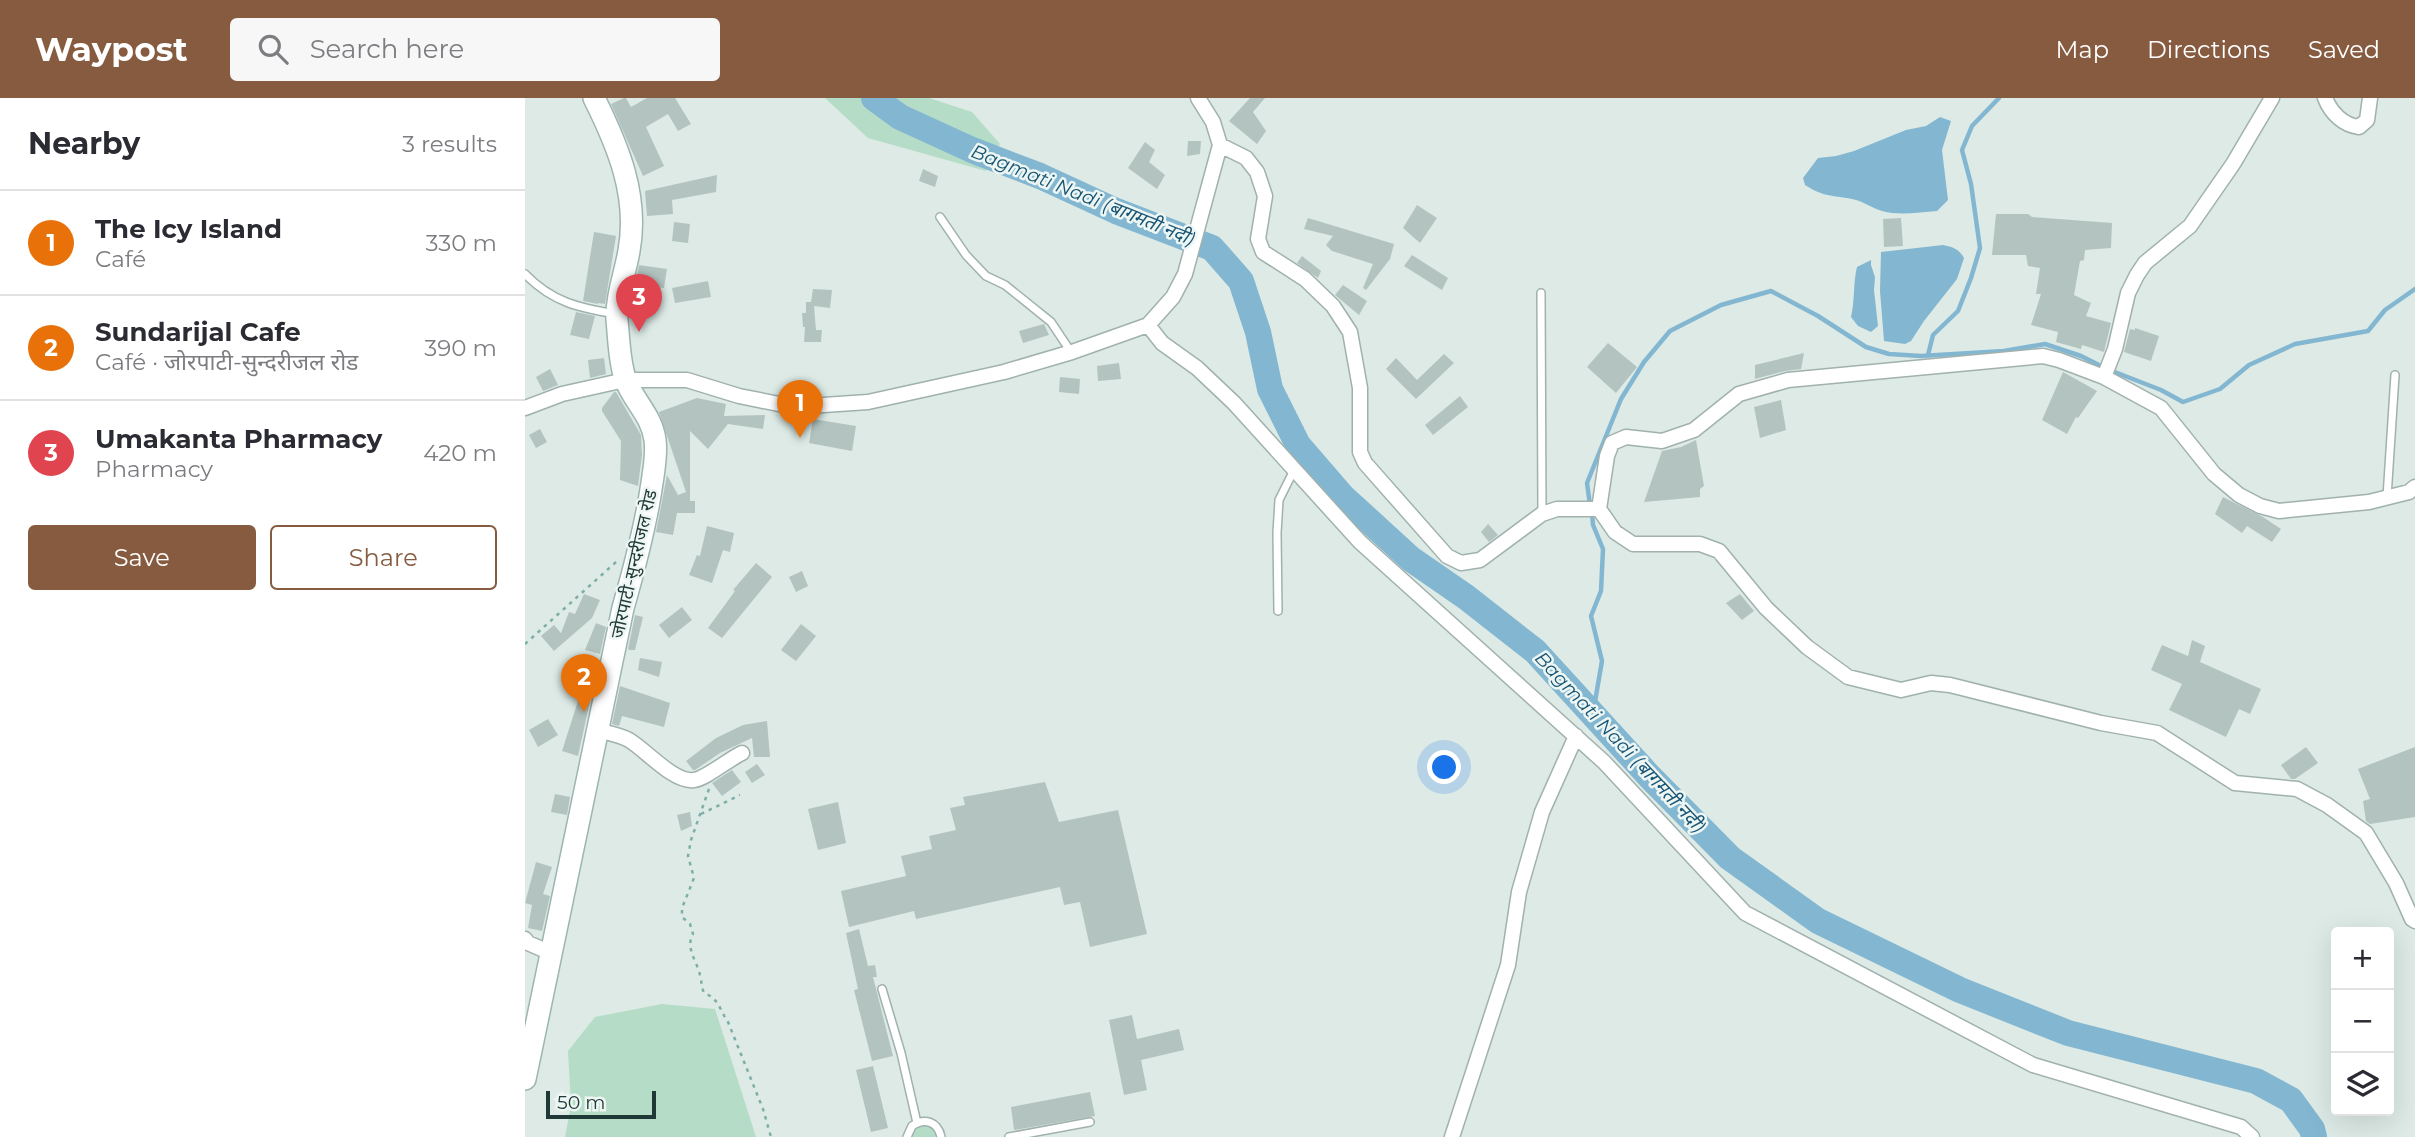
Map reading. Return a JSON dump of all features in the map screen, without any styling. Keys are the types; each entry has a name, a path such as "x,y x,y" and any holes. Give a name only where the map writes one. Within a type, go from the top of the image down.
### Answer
{"main road":[{"name":"जोरपाटी-सुन्दरीजल रोड","path":"525,1079 623,608 640,548 652,486 655,441 646,414 625,380 619,347 617,314 629,251 632,223 630,193 624,167 594,98"}],"street":[{"path":"525,408 562,394 625,380 687,380 739,396 795,407 868,402 1004,372 1148,326 1173,297 1185,274 1220,145 1213,122 1198,98"},
{"path":"2104,377 2115,349 2128,293 2137,275 2145,263 2190,226 2238,156 2272,98"},
{"path":"2325,98 2332,111 2343,121 2349,126 2359,127 2367,120 2370,98"},
{"path":"1220,145 1247,158 1257,172 1265,196 1258,239 1263,252 1305,279 1333,306 1350,332 1360,387 1360,453 1365,463 1447,556 1461,563 1480,560 1542,514 1557,509 1599,509"},
{"path":"1148,326 1162,343 1197,368 1234,403 1360,542 1604,762 1745,913 2033,1065 2241,1127 2252,1137"},
{"path":"2415,487 2409,492 2369,502 2279,511 2260,506 2239,495 2214,474 2161,408 2104,377 2043,356 1789,380 1739,394 1694,430 1662,441 1626,437 1612,443 1607,456 1599,509 1615,532 1633,544 1700,544 1719,551 1766,608 1807,647 1848,677 1901,690 1931,683 1950,685 2101,723 2157,733 2235,783 2297,789 2327,805 2367,833 2415,921"},
{"path":"597,730 628,740 677,776 691,781 703,778 742,753"},
{"path":"1452,1137 1508,965 1519,892 1542,812 1576,736"},
{"path":"525,939 551,953"}],"lane":[{"path":"940,217 966,255 986,276 1005,285 1051,322 1072,352"},
{"path":"525,274 537,286 559,300 588,310 617,314"},
{"path":"1541,293 1542,514"},
{"path":"2387,498 2395,375"},
{"path":"1278,611 1279,500 1294,469"},
{"path":"882,989 901,1053 917,1123"},
{"path":"907,1137 909,1129 922,1121 938,1128 941,1137"},
{"path":"1009,1137 1090,1122"}],"path":[{"path":"525,645 536,632 565,610 626,552 640,548"},
{"path":"710,783 689,848 689,862 694,878 682,908 682,917 690,924 693,934 690,940 691,953 702,979 701,987 704,993 709,994 720,1005 728,1022 763,1109 771,1137"},
{"path":"701,814 740,795"}],"green space":[{"path":"825,98 929,98 972,112 1000,144 986,171 868,138"},
{"path":"662,1004 715,1009 756,1137 565,1137 571,1105 568,1051 595,1017"},
{"path":"923,1125 931,1127 937,1137 911,1137 915,1129"}],"water":[{"path":"1940,117 1951,121 1942,150 1948,200 1937,211 1909,213 1878,210 1856,200 1823,194 1805,185 1803,178 1818,158 1854,151 1906,130 1926,126"},
{"path":"1943,245 1960,252 1964,258 1957,279 1911,341 1905,344 1884,341 1880,291 1881,252"},
{"path":"1871,260 1875,277 1878,326 1871,332 1858,326 1851,317 1857,267"}],"building":[{"path":"624,98 631,107 647,98 675,98 691,124 678,131 668,114 646,127 664,166 643,176 611,104"},
{"path":"1250,98 1265,98 1253,112 1266,131 1257,144 1229,121"},
{"path":"1188,141 1201,141 1200,154 1187,156"},
{"path":"1145,142 1155,150 1149,162 1165,175 1157,189 1128,168"},
{"path":"923,169 938,176 935,187 919,181"},
{"path":"717,175 716,192 672,200 673,214 647,216 645,191"},
{"path":"1417,205 1437,218 1420,243 1403,228"},
{"path":"1996,214 2028,214 2032,217 2112,223 2111,248 2085,250 2084,260 2080,261 2074,295 2091,303 2086,316 2111,323 2104,352 2082,345 2081,349 2056,342 2058,332 2031,325 2041,294 2036,294 2040,268 2028,266 2026,255 1992,255"},
{"path":"1308,218 1394,244 1390,259 1366,290 1363,288 1373,264 1332,251 1326,245 1333,236 1304,229"},
{"path":"1901,218 1903,246 1884,247 1883,219"},
{"path":"674,222 690,224 688,243 672,241"},
{"path":"594,232 616,236 605,304 583,301"},
{"path":"1412,255 1448,278 1442,290 1404,266"},
{"path":"1302,256 1321,271 1318,278 1297,263"},
{"path":"639,265 667,269 664,288 650,286 646,311 630,312"},
{"path":"708,281 711,297 675,303 672,288"},
{"path":"1343,285 1367,301 1359,315 1335,295"},
{"path":"813,289 832,290 830,308 814,306 816,330 822,330 821,342 804,342 802,313 806,313 806,302 811,302"},
{"path":"576,312 595,316 589,339 570,335"},
{"path":"1044,324 1049,335 1023,343 1019,331"},
{"path":"2135,328 2159,336 2151,361 2124,352 2130,329"},
{"path":"1608,343 1637,367 1616,393 1587,367"},
{"path":"1804,353 1801,369 1755,379 1755,365"},
{"path":"1444,354 1454,363 1416,399 1386,369 1396,358 1417,380"},
{"path":"604,358 606,374 590,378 588,360"},
{"path":"1119,363 1121,379 1098,381 1097,366"},
{"path":"550,369 558,385 543,391 536,377"},
{"path":"2063,372 2097,391 2078,418 2076,417 2067,434 2042,420"},
{"path":"1060,377 1080,379 1079,394 1059,392"},
{"path":"614,392 641,435 642,455 638,486 620,480 621,441 602,411"},
{"path":"1460,396 1468,407 1433,435 1425,425"},
{"path":"697,398 726,404 724,416 765,415 763,429 728,424 708,449 690,431 690,501 695,501 695,513 677,513 673,535 656,532 667,475 678,495 686,492 659,412"},
{"path":"1781,400 1786,430 1760,438 1754,407"},
{"path":"813,419 856,426 852,451 809,443"},
{"path":"540,429 547,442 536,448 529,435"},
{"path":"1696,440 1704,486 1700,489 1700,497 1644,502 1662,451"},
{"path":"2223,497 2281,529 2272,542 2247,526 2242,533 2215,514"},
{"path":"1488,524 1498,535 1489,542 1481,532"},
{"path":"707,526 734,533 730,552 723,550 712,583 689,575 697,555 700,556"},
{"path":"756,563 772,577 722,638 708,628 735,591 733,590"},
{"path":"802,571 808,586 796,592 789,577"},
{"path":"584,594 600,600 592,618 554,651 541,636 554,625 561,633 569,612 575,614"},
{"path":"1740,594 1754,611 1742,620 1726,603"},
{"path":"682,607 692,620 669,638 659,625"},
{"path":"635,615 643,617 635,650 630,650 628,649"},
{"path":"596,623 606,627 600,654 585,650"},
{"path":"801,624 816,636 796,661 781,650"},
{"path":"2192,640 2205,646 2200,662 2261,689 2250,714 2239,709 2226,737 2169,710 2182,684 2151,670 2162,645 2188,656"},
{"path":"640,658 662,662 659,677 638,670"},
{"path":"574,670 587,674 581,692 568,688"},
{"path":"620,686 670,703 664,727 622,716 619,726 612,724"},
{"path":"579,698 590,701 578,756 562,751"},
{"path":"548,719 558,735 538,747 529,730"},
{"path":"767,721 770,757 754,757 752,738 720,753 695,770 686,761 716,738 743,725"},
{"path":"2306,747 2318,763 2291,779 2281,765"},
{"path":"2415,747 2415,817 2370,824 2366,821 2363,801 2370,799 2358,769"},
{"path":"757,764 765,775 752,783 745,772"},
{"path":"732,770 741,782 722,796 712,783"},
{"path":"1045,782 1059,822 1118,810 1147,934 1090,947 1080,902 1064,905 1060,887 916,919 914,911 849,927 841,891 906,876 901,856 932,849 929,836 956,830 950,808 965,805 963,797"},
{"path":"555,794 570,797 567,815 551,812"},
{"path":"838,802 846,843 818,850 808,809"},
{"path":"690,812 692,826 681,831 677,815"},
{"path":"536,862 552,867 543,894 550,896 542,931 528,928 532,905 525,903"},
{"path":"859,929 868,966 875,965 877,977 873,977 893,1056 872,1061 854,990 858,989 846,933"},
{"path":"1132,1015 1137,1039 1179,1029 1184,1050 1141,1060 1147,1090 1124,1095 1109,1020"},
{"path":"873,1066 888,1128 871,1132 856,1070"},
{"path":"1090,1092 1095,1116 1014,1130 1011,1107"}],"waterway":[{"name":"Bagmati Nadi (बागमती नदी)","path":"874,98 900,117 972,150 1212,248 1241,281 1258,332 1270,389 1298,445 1342,496 1411,559 1466,597 1535,651 1650,777 1730,858 1818,921 1960,990 2068,1033 2256,1081 2291,1100 2312,1129 2314,1137"},
{"path":"1928,355 1933,335 1958,311 1980,248 1971,184 1962,150 1972,126 1999,98"},
{"path":"1590,505 1587,483 1621,399 1644,362 1670,331 1721,305 1771,291 1818,316 1866,347 1889,354 1921,356 2004,351 2045,344 2081,356 2183,402 2220,389 2249,365 2295,344 2368,331 2385,310 2415,289"},
{"path":"1592,513 1593,525 1603,549 1601,591 1591,616 1602,661 1593,713"}],"place":[{"name":"Umakanta Pharmacy","path":"639,332"},
{"name":"The Icy Island","path":"800,438"},
{"name":"Sundarijal Cafe","path":"584,712"}]}
